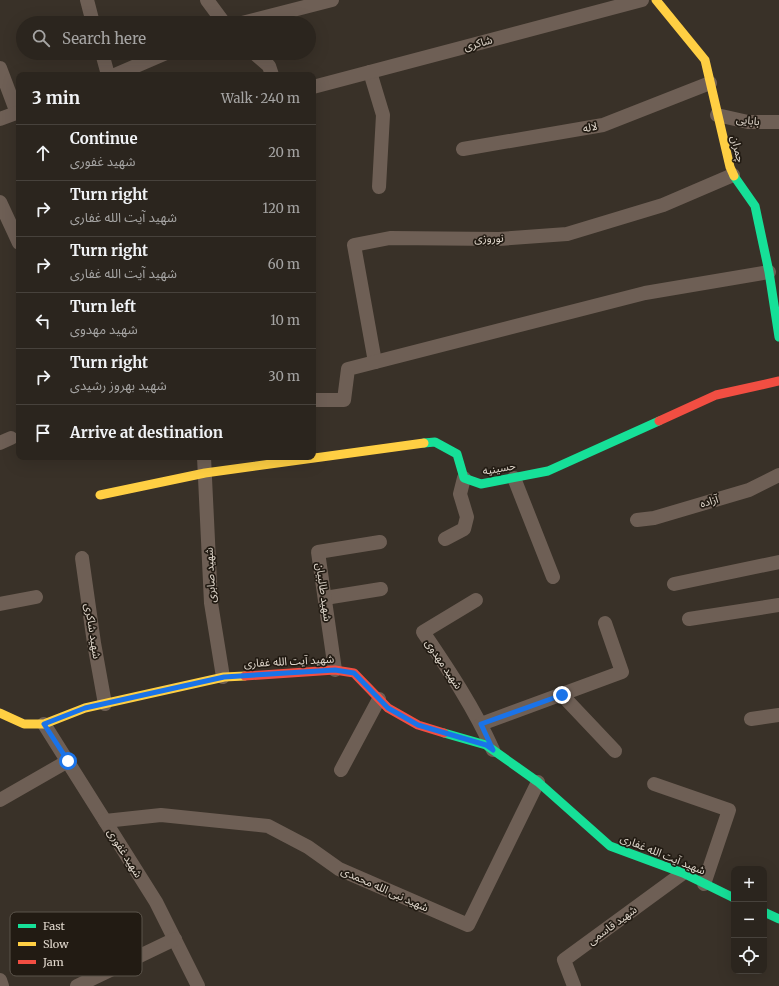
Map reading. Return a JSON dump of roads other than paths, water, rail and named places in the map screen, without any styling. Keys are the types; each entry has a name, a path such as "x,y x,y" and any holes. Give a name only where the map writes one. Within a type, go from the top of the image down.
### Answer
{"street":[{"path":"87,0 91,16"},
{"path":"207,0 219,16"},
{"path":"269,16 332,0"},
{"name":"شاکری","path":"316,86 642,0"},
{"name":"چمران","path":"656,0 704,60 730,167 733,175 755,206 769,272 776,294 779,337"},
{"path":"104,60 107,72"},
{"path":"122,72 150,60"},
{"path":"262,60 269,66 271,72"},
{"path":"0,68 16,108"},
{"path":"370,72 382,115 379,187"},
{"name":"لاله","path":"463,149 603,125 710,83"},
{"path":"0,119 16,114"},
{"name":"بابایی","path":"717,115 748,122 779,122"},
{"name":"نوروزی","path":"375,362 354,245 390,238 498,239 567,234 662,205 733,175"},
{"path":"0,202 16,236"},
{"path":"316,400 344,400 348,369 645,293 769,272"},
{"name":"حسینیه","path":"464,478 481,484 548,471 716,395 779,381"},
{"path":"316,458 435,442 457,454 464,478 460,494 466,517 464,530 445,539"},
{"name":"شهید صابری","path":"204,460 211,603 223,677"},
{"path":"100,495 205,473 301,460"},
{"name":"آزاده","path":"637,520 654,518 749,490 779,475"},
{"path":"514,478 553,577"},
{"name":"شهید طالبیان","path":"335,670 318,552 380,542"},
{"name":"شهید شاکری","path":"82,558 94,643 105,704"},
{"path":"674,584 779,562"},
{"path":"325,598 381,589"},
{"path":"0,604 36,597"},
{"name":"شهید مهدوی","path":"476,600 423,632 460,687 481,724 493,750"},
{"path":"690,619 779,605"},
{"path":"481,724 622,672 604,623"},
{"name":"شهید آیت الله غفاری","path":"0,713 24,724 44,724 85,708 223,677 335,670 354,673 388,708 418,725 486,745 538,782 610,846 683,874 731,897"},
{"path":"562,695 615,751"},
{"path":"341,770 379,699"},
{"path":"751,719 779,715"},
{"name":"شهید غفوری","path":"44,724 156,902 198,986"},
{"path":"0,800 68,761"},
{"name":"شهید نبی الله محمدی","path":"105,821 162,815 268,826 308,847 339,869 468,925 538,782"},
{"path":"654,784 729,810 704,884"},
{"name":"شهید قاسمی","path":"574,986 564,960 683,874"},
{"path":"767,913 779,919"},
{"path":"142,955 175,940"},
{"path":"77,986 98,976"},
{"path":"0,980 2,986"}]}
